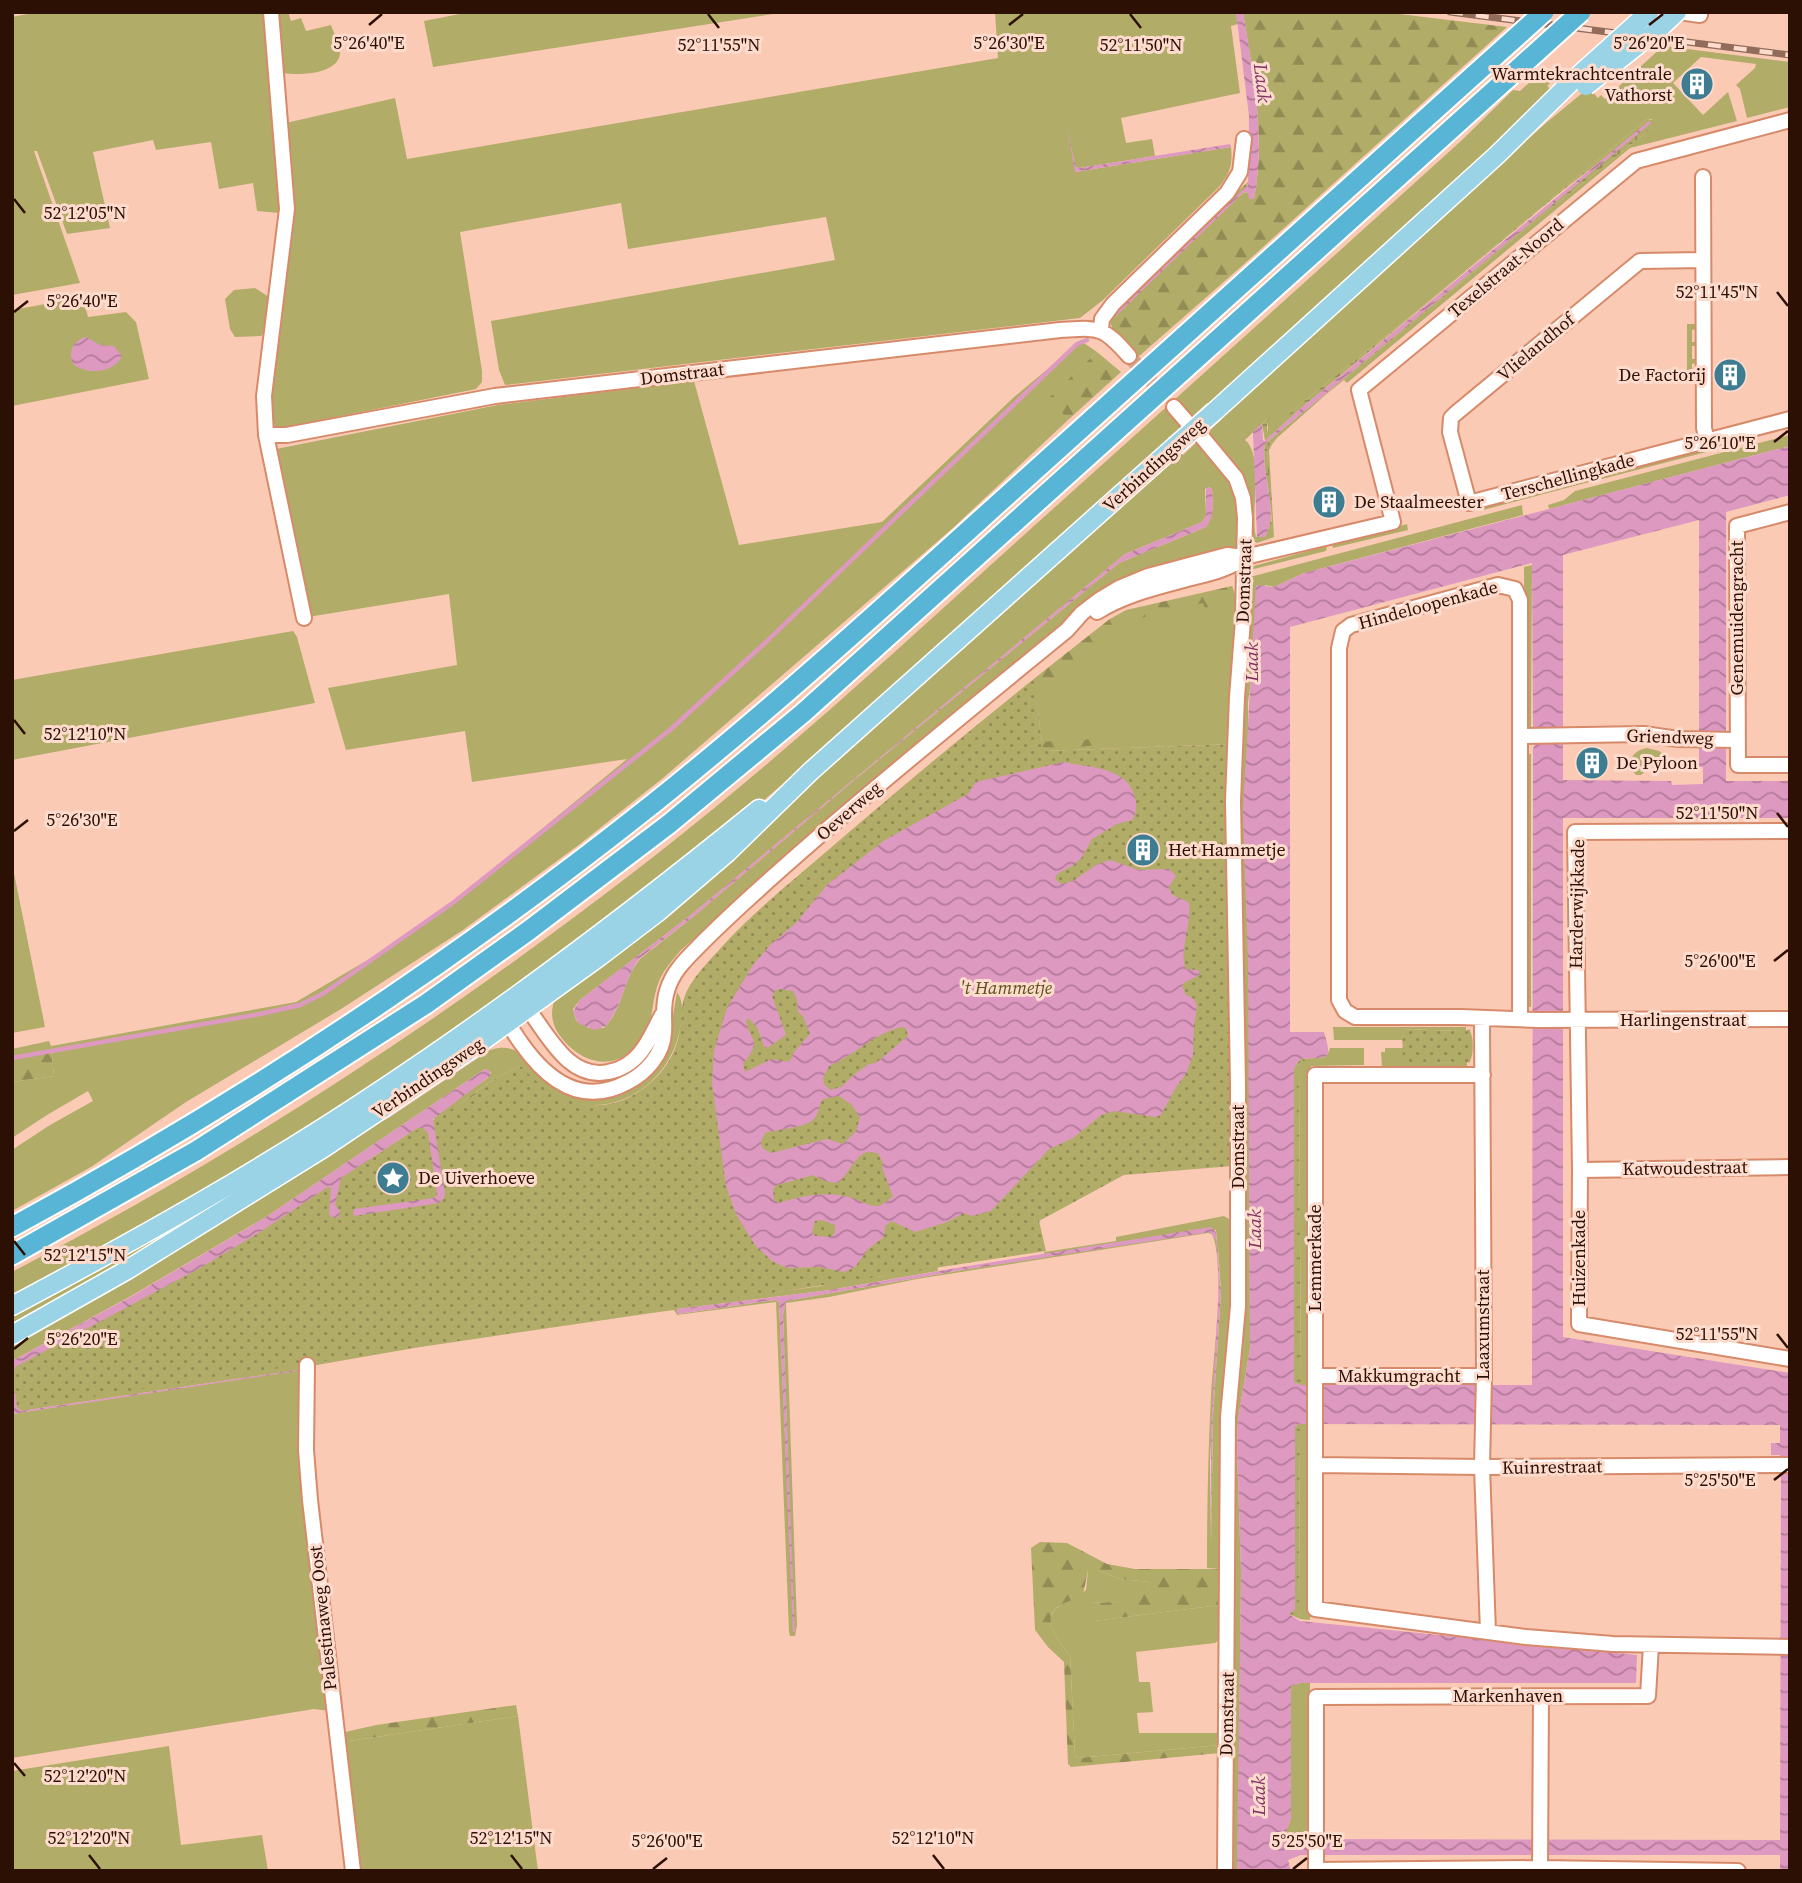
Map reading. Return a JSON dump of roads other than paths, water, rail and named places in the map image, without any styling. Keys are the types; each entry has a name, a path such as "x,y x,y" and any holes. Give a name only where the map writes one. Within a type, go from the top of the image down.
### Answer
{"highway":[{"path":"12,1227 186,1128 413,982 516,909 653,804 789,692 1544,12"},
{"path":"12,1255 196,1151 426,1004 669,824 813,704 1581,12"}],"main road":[{"name":"Verbindingsweg","path":"12,1306 189,1209 381,1090 506,1003 810,772 1577,85 1649,12"},
{"name":"Verbindingsweg","path":"1577,85 1678,12"},
{"name":"Verbindingsweg","path":"12,1335 115,1277 325,1147 395,1102 528,1009 681,893 768,816 810,772"}],"street":[{"path":"271,12 287,209 264,396 266,435 304,618"},
{"path":"1678,12 1700,15"},
{"name":"Texelstraat-Noord","path":"1393,522 1359,390 1636,161 1790,120"},
{"path":"1129,356 1101,329 1102,319 1113,303 1227,193 1240,172 1244,139"},
{"path":"1703,177 1704,428 1707,441"},
{"name":"Vlielandhof","path":"1469,503 1450,432 1451,418 1640,261 1703,260"},
{"name":"Domstraat","path":"266,435 286,435 499,395 1047,331 1101,329"},
{"path":"1174,407 1187,422"},
{"name":"Terschellingkade","path":"1469,503 1790,419"},
{"name":"Domstraat","path":"1202,437 1230,469 1241,489 1245,510 1233,801 1238,1085 1238,1306 1228,1417 1225,1871"},
{"name":"Genemuidengracht","path":"1790,512 1737,526 1732,740 1738,765 1790,765"},
{"name":"Oeverweg","path":"528,1009 568,1062 584,1070 601,1073 618,1069 632,1061 648,1043 662,1015 673,975 724,920 1099,600 1133,581 1227,555 1245,557 1393,522"},
{"name":"Hindeloopenkade","path":"1520,1019 1520,600 1516,589 1498,584 1373,617 1343,631 1339,648 1339,1000 1345,1011 1355,1017 1576,1020"},
{"name":"Griendweg","path":"1520,736 1644,734 1697,740 1732,740"},
{"name":"Harderwijkkade","path":"1576,1020 1575,832 1790,831"},
{"path":"508,1023 506,1003 528,1009"},
{"name":"Oeverweg","path":"508,1023 546,1074 571,1088 593,1092 626,1083 646,1069 661,1048 664,1033 662,1015"},
{"name":"Laaxumstraat","path":"1482,1018 1482,1467 1488,1632"},
{"name":"Harlingenstraat","path":"1576,1020 1790,1019"},
{"name":"Huizenkade","path":"1576,1020 1580,1170 1579,1324 1790,1359"},
{"name":"Lemmerkade","path":"1483,1075 1315,1075 1315,1609 1488,1632"},
{"name":"Katwoudestraat","path":"1580,1170 1790,1167"},
{"name":"Palestinaweg Oost","path":"307,1365 306,1450 310,1500 353,1871"},
{"name":"Makkumgracht","path":"1315,1376 1483,1380"},
{"name":"Kuinrestraat","path":"1315,1465 1790,1465"},
{"path":"1488,1632 1651,1645 1785,1647"},
{"name":"Markenhaven","path":"1315,1866 1315,1697 1648,1696 1651,1645"},
{"path":"1540,1866 1541,1696"},
{"path":"1315,1866 1540,1866 1738,1870"}],"water":[{"path":"1236,12 1243,12 1257,105 1259,152 1254,199 1249,199 1248,192 1243,193 1115,317 1114,315 1248,185 1249,116"},
{"path":"1649,121 1651,123 1265,444 1271,515 1265,537 1257,537 1253,432 1262,424 1265,441 1300,409"},
{"path":"1067,128 1076,167 1079,168 1230,144 1231,147 1075,172"},
{"path":"86,337 100,345 114,346 122,356 113,366 101,371 74,365 72,348"},
{"name":"Laak","path":"1790,446 1790,495 1726,512 1726,781 1790,781 1790,818 1563,818 1563,1337 1790,1373 1790,1871 1780,1871 1780,1855 1301,1855 1288,1860 1291,1871 1237,1871 1241,1570 1237,1449 1238,1419 1250,1348 1248,963 1243,811 1256,585 1274,587 1304,573","holes":["1699,520 1699,767 1703,767 1703,784 1563,780 1563,555","1532,563 1533,730 1538,741 1533,748 1532,1385 1301,1385 1294,1382 1294,1068 1300,1059 1326,1056 1328,1049 1324,1032 1290,1032 1290,627","1780,1425 1780,1443 1771,1443 1771,1455 1780,1455 1781,1479 1780,1840 1305,1839 1286,1833 1291,1818 1291,1686 1300,1683 1636,1683 1637,1655 1300,1621 1289,1614 1295,1610 1295,1426"]},
{"path":"1206,489 1212,489 1213,509 1206,527 1119,563 640,958 631,972 617,1009 606,1026 595,1030 578,1023 573,1011 580,1000 692,914 1125,554 1202,522 1206,516"},
{"path":"1064,762 1106,770 1116,774 1131,788 1136,807 1132,820 1117,824 1092,839 1082,857 1074,865 1057,874 1055,879 1061,884 1073,881 1096,865 1110,860 1139,870 1169,869 1176,876 1169,887 1170,891 1189,903 1184,962 1186,969 1198,970 1200,973 1182,986 1186,995 1194,999 1197,1006 1193,1055 1186,1074 1161,1115 1156,1117 1114,1111 1101,1115 1073,1138 1049,1149 991,1211 972,1216 964,1213 947,1222 915,1232 892,1221 885,1226 884,1237 868,1249 855,1267 844,1272 820,1267 787,1268 772,1261 755,1245 736,1214 726,1186 712,1083 714,1051 727,1008 753,965 771,944 796,923 827,885 885,840 968,794 976,782","holes":["776,990 793,991 798,1012 803,1016 810,1034 789,1062 772,1059 745,1072 743,1064 754,1044 746,1019 757,1027 767,1048 786,1035 772,996","906,1028 908,1036 876,1063 869,1064 841,1087 830,1090 824,1084 823,1078 829,1066 892,1030","839,1096 852,1105 860,1118 856,1131 843,1144 827,1139 771,1153 762,1148 761,1141 765,1133 798,1126 814,1119 823,1099","866,1152 878,1153 893,1197 878,1206 834,1194 805,1196 779,1203 774,1200 773,1189 777,1185 813,1175 837,1183","822,1220 835,1225 835,1233 830,1237 815,1236 812,1232 815,1221"]},
{"path":"485,1069 490,1071 490,1076 433,1119 445,1193 439,1203 354,1216 353,1214 354,1209 434,1198 437,1195 428,1133 423,1128 417,1128 341,1178 335,1205 340,1211 339,1217 333,1218 329,1214 331,1188 328,1187 200,1268 15,1367 12,1383 12,1361 132,1296 266,1217"},
{"path":"1211,1227 1216,1232 1221,1292 1213,1415 1211,1543 1211,1427 1219,1285 1216,1240 1210,1232 962,1270 786,1301 783,1315 793,1634 779,1302 775,1300 678,1314 677,1309 830,1290"},
{"path":"297,1370 12,1414 12,1392 15,1392 17,1407 21,1411"}],"waterway":[{"path":"12,1058 260,1014 300,1005 324,993 454,902 671,729 766,642 1077,344 1087,340"}],"tunnel":[{"path":"1129,356 1174,407"}],"railway":[{"path":"1450,12 1790,55"}],"place":[{"name":"Warmtekrachtcentrale Vathorst","path":"1697,84"},
{"name":"De Factorij","path":"1730,375"},
{"name":"De Staalmeester","path":"1329,502"},
{"name":"De Pyloon","path":"1592,763"},
{"name":"Het Hammetje","path":"1143,850"},
{"name":"De Uiverhoeve","path":"393,1178"}],"park label":[{"name":"'t Hammetje","path":"1006,988"}]}
